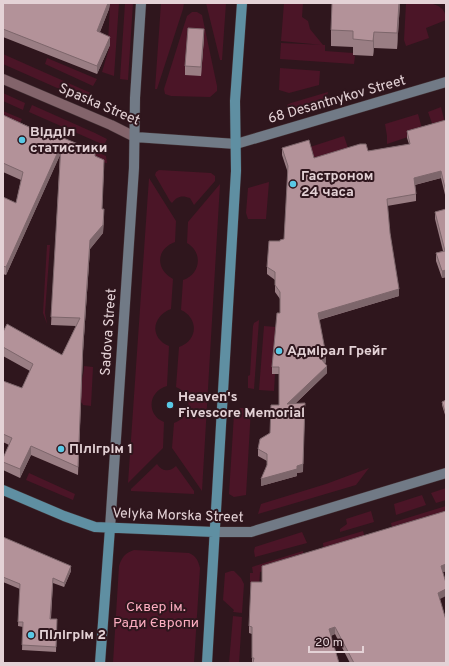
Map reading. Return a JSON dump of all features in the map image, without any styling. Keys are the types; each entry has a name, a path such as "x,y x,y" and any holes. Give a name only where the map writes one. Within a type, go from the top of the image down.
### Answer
{"main road":[{"name":"Sadova Street","path":"100,663 134,176 135,98 141,3"},
{"path":"207,663 236,178 235,101 242,3"},
{"name":"68 Desantnykov Street","path":"236,144 446,82"},
{"name":"Spaska Street","path":"135,137 236,144"},
{"name":"Velyka Morska Street","path":"3,490 84,524 96,527 251,532 446,473"}],"street":[{"name":"Spaska Street","path":"3,79 111,125 135,137"}],"green space":[{"path":"110,3 119,3 114,76 102,72 110,45 108,44"},
{"path":"125,3 133,3 128,80 120,79"},
{"path":"161,3 184,3 157,89 155,89"},
{"path":"206,3 226,3 222,60 220,60"},
{"path":"284,3 303,3 302,17 308,21 310,29 323,45 281,41"},
{"path":"406,3 426,3 438,6 445,14 446,20 426,28 429,38 406,46 404,40"},
{"path":"192,12 197,12 202,15 217,86 217,91 210,97 171,96 165,94 164,89 187,16"},
{"path":"281,43 325,45 325,51 353,53 355,56 354,64 280,59"},
{"path":"3,54 93,94 91,103 3,64"},
{"path":"47,58 97,79 93,86 45,64"},
{"path":"280,68 320,71 319,85 289,93 279,90"},
{"path":"328,92 325,103 287,115 287,105"},
{"path":"3,93 25,103 23,110 3,101"},
{"path":"32,105 107,139 104,145 29,112"},
{"path":"441,107 445,123 434,129 428,112"},
{"path":"3,111 22,119 18,127 3,120"},
{"path":"418,114 423,132 387,144 385,124"},
{"path":"344,136 350,154 315,164 310,147"},
{"path":"66,139 106,156 107,163 101,162 64,145"},
{"path":"159,170 211,173 215,176 215,181 194,205 190,198 185,197 180,197 172,203 155,175"},
{"path":"149,178 176,221 175,242 164,249 160,259 163,270 173,279 171,309 160,317 155,327 158,338 169,346 167,386 156,393 152,403 154,414 158,419 164,422 163,448 128,483"},
{"path":"269,182 266,219 248,219 246,213 248,188"},
{"path":"220,184 202,491 172,448 174,423 184,416 188,406 186,395 176,387 179,347 190,340 194,329 191,318 181,310 183,280 193,273 198,263 196,252 187,243 188,222"},
{"path":"47,245 50,245 45,313 47,324 43,313"},
{"path":"259,320 254,389 248,388 248,376 250,375 253,326 254,323"},
{"path":"264,326 276,327 272,374 275,374 274,391 259,390"},
{"path":"84,366 93,367 91,406 83,405 77,400"},
{"path":"240,408 251,408 246,495 234,497 229,494 234,414"},
{"path":"157,464 164,470 169,470 176,466 194,491 194,494 131,491 131,489"},
{"path":"369,468 356,485 258,514 261,504 326,484"},
{"path":"29,473 75,494 73,500 26,480"},
{"path":"446,488 446,500 436,503 431,493"},
{"path":"422,495 426,505 396,515 394,504"},
{"path":"446,506 446,517 393,532 391,523"},
{"path":"371,511 374,522 340,532 340,529 347,524 346,519"},
{"path":"363,531 366,541 324,553 323,543"},
{"path":"302,532 307,543 255,557 255,547"},
{"name":"Сквер ім. Ради Європи","path":"134,550 189,553 195,557 200,568 194,663 113,663 119,566 124,556 128,552"},
{"path":"303,551 305,560 260,572 259,586 250,585 250,573 253,573 252,567"},
{"path":"234,571 241,578 244,584 242,613 233,612 234,610 223,600 225,573"},
{"path":"233,616 242,617 239,663 229,663"}],"building":[{"path":"3,3 108,3 97,31 110,37 97,66 3,29"},
{"path":"332,3 399,3 397,33 374,32 373,41 353,39 353,31 331,30"},
{"path":"188,28 204,29 201,67 185,66"},
{"path":"3,115 44,134 45,132 61,140 61,137 95,151 95,156 104,160 102,209 104,209 103,225 90,240 83,343 78,467 31,446 20,469 3,462 3,458 12,438 3,434 3,381 22,388 33,364 3,347 3,332 7,324 62,355 80,318 51,317 61,145 6,267 3,266 3,197 16,203 23,172 3,163"},
{"path":"446,120 446,192 441,171 414,178 416,194 387,199 390,233 399,289 318,313 326,355 322,360 327,366 287,404 305,403 303,464 297,466 297,469 261,479 267,465 267,454 258,449 260,439 270,433 271,405 279,405 279,367 272,367 277,313 280,313 280,292 275,285 275,272 267,267 269,241 280,241 284,239 288,166 282,148 309,140 314,158 360,144 366,144 368,151 410,144 407,131"},
{"path":"446,209 446,270 442,271 436,253 445,251 435,212"},
{"path":"446,400 446,415 442,402"},
{"path":"446,511 446,564 441,566 446,583 446,589 438,593 446,620 446,663 354,663 335,627 329,629 339,663 253,663 252,627 249,626 251,582 262,582 262,566"},
{"path":"3,537 71,566 64,583 53,578 50,619 57,619 56,647 22,645 23,622 18,622 20,584 3,577"}],"place":[{"name":"Відділ статистики","path":"22,140"},
{"name":"Гастроном 24 часа","path":"293,184"},
{"name":"Адмірал Грейг","path":"279,351"},
{"name":"Heaven's Fivescore Memorial","path":"170,405"},
{"name":"Пілігрім 1","path":"61,449"},
{"name":"Пілігрім 2","path":"31,635"}]}
